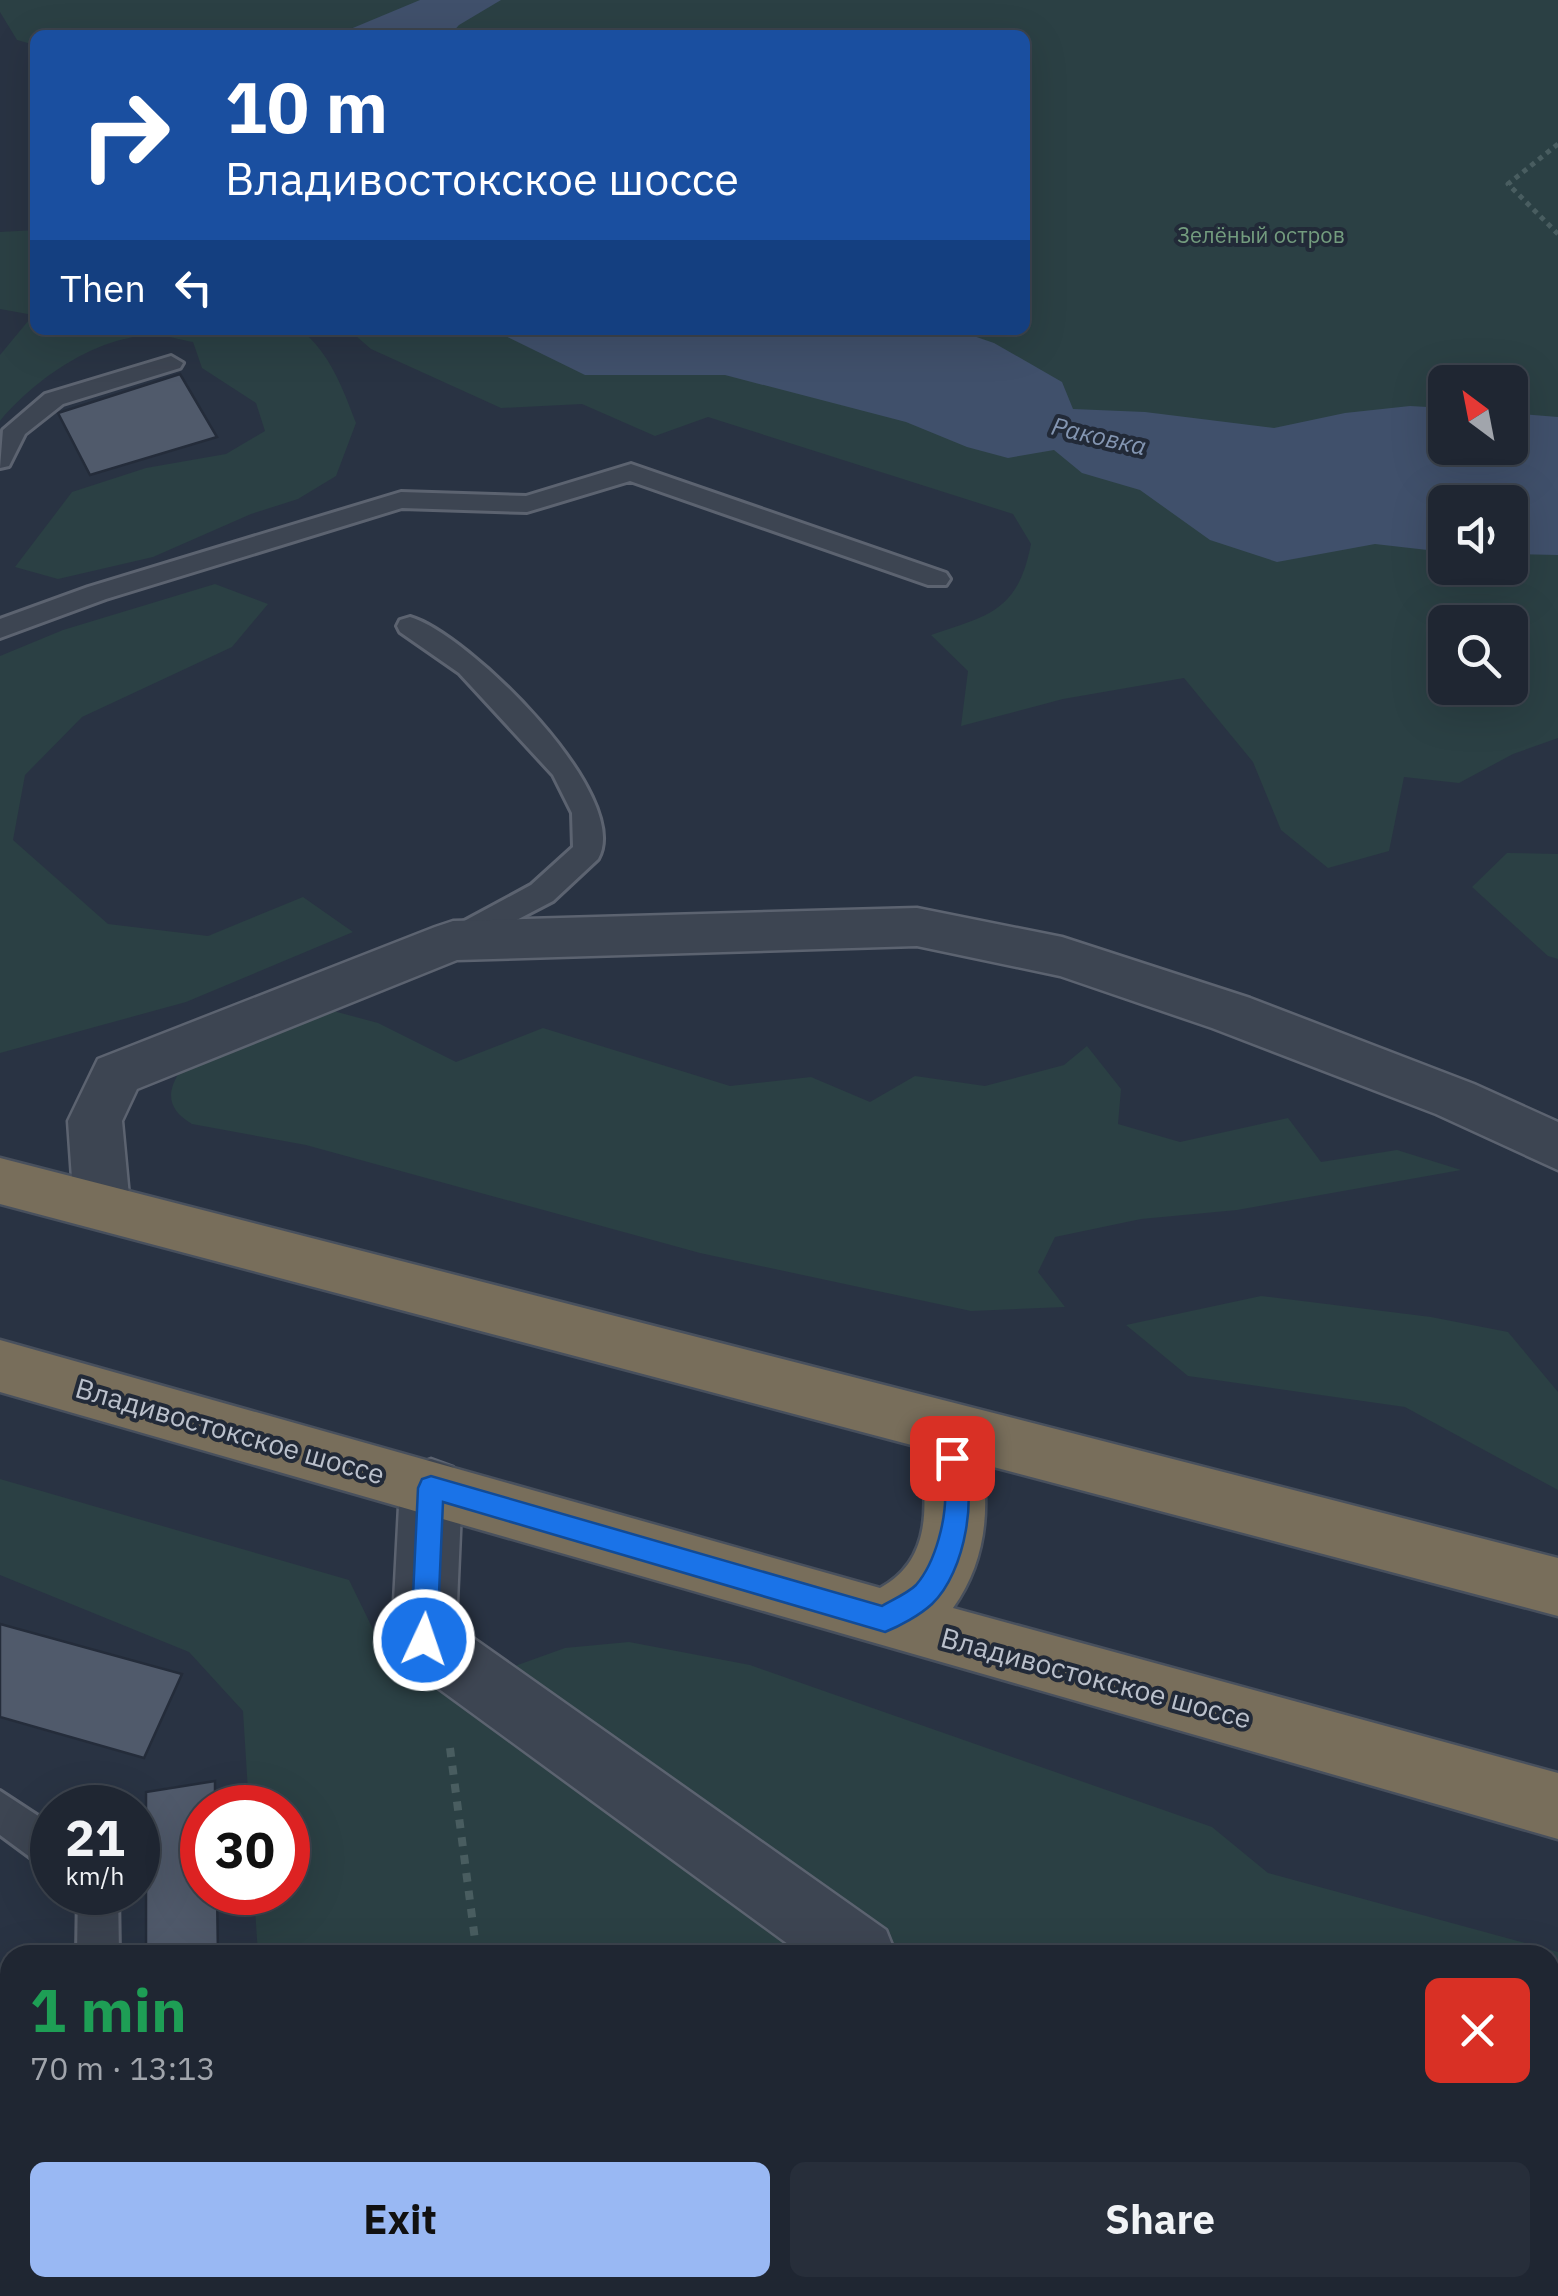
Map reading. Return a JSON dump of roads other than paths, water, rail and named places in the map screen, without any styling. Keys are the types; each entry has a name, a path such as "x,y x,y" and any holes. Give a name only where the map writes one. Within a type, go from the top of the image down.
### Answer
{"highway":[{"path":"0,1181 1558,1587"},
{"name":"Владивостокское шоссе","path":"0,1366 1558,1806"},
{"path":"885,1619 924,1594 944,1559 956,1520 958,1487 945,1428"}],"street":[{"path":"102,1207 95,1120 117,1074 454,941 917,927 1062,956 1231,1013 1455,1099 1558,1146"},
{"path":"431,1488 424,1640 846,1945"}],"lane":[{"path":"0,460 15,430 54,399 171,364"},
{"path":"0,630 97,593 401,500 527,504 631,472 937,580"},
{"path":"410,626 470,666 564,770 586,813 588,850 542,893 454,941"},
{"path":"0,1811 30,1833"},
{"path":"98,1915 98,1945"}],"water":[{"path":"420,0 501,0 454,30 348,30"},
{"name":"Раковка","path":"503,335 971,335 994,343 1062,382 1073,409 1145,412 1274,428 1345,413 1428,407 1428,465 1528,465 1528,414 1558,417 1558,555 1528,554 1528,485 1428,485 1428,550 1375,544 1277,562 1210,540 1140,490 1082,473 1054,450 1008,458 967,447 906,422 725,375 585,375"}],"park label":[{"name":"Зелёный остров","path":"1261,235"}]}
